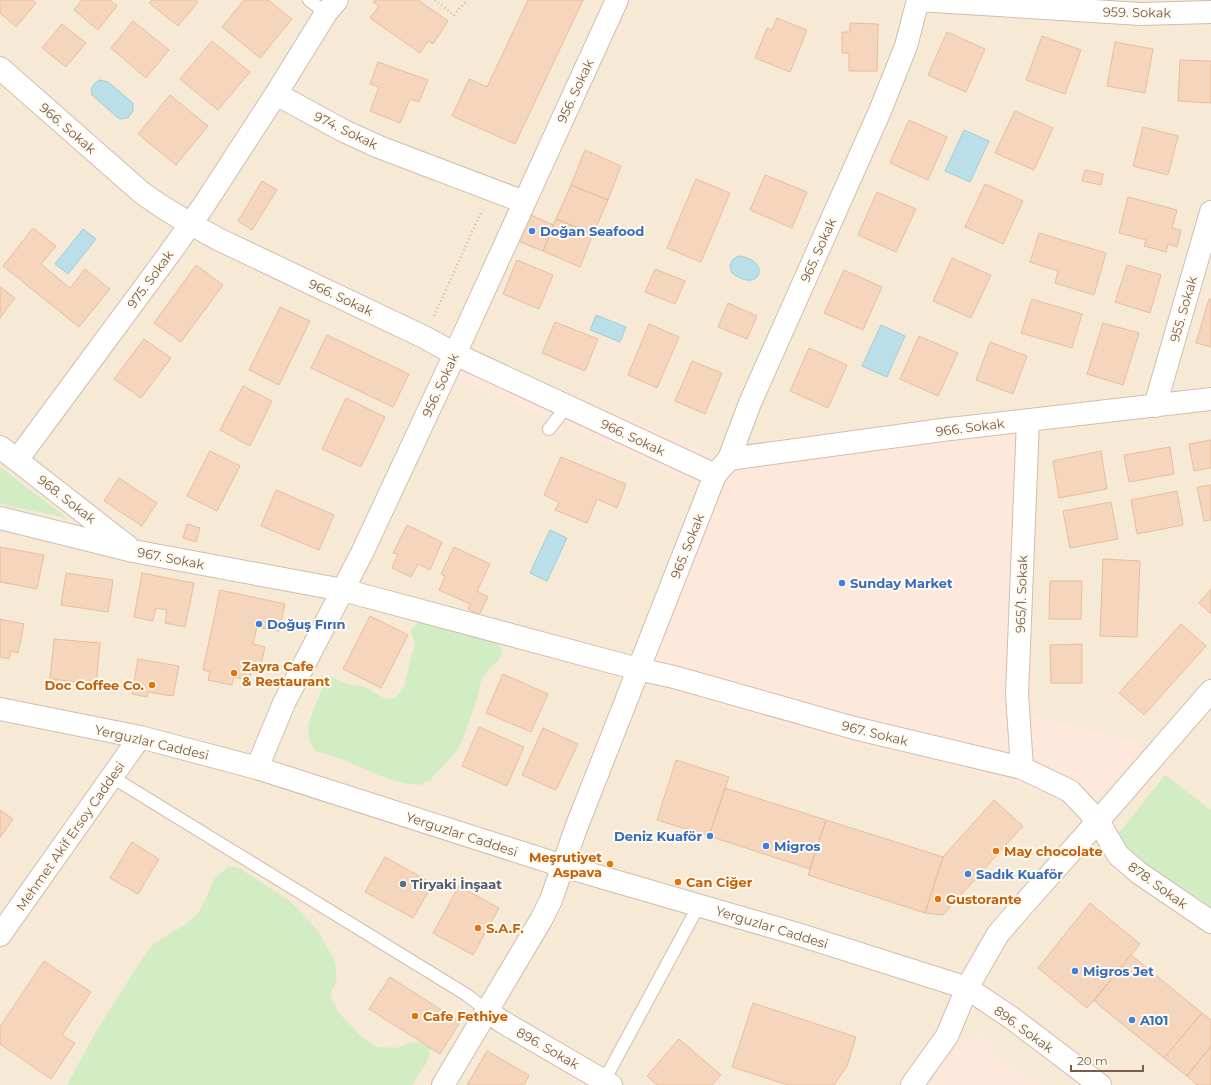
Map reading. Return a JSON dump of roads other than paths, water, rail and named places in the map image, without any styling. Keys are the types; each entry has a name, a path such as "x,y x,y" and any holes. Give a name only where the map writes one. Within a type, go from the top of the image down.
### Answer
{"street":[{"name":"956. Sokak","path":"257,768 284,703 362,553 617,0"},
{"name":"959. Sokak","path":"918,0 1142,14 1211,12"},
{"name":"965. Sokak","path":"443,1085 486,1010 541,920 551,900 576,828 638,669 722,467 880,111 906,46 918,0"},
{"path":"276,94 324,4"},
{"name":"966. Sokak","path":"0,68 141,192 162,208 190,224 218,239 424,337 455,354 567,406 722,467 942,430 1211,399"},
{"name":"974. Sokak","path":"276,94 344,131 379,147 524,202"},
{"name":"975. Sokak","path":"8,454 190,224 276,94"},
{"name":"955. Sokak","path":"1155,406 1211,212"},
{"name":"965/1. Sokak","path":"1022,768 1017,694 1028,420"},
{"name":"968. Sokak","path":"8,454 133,551"},
{"name":"967. Sokak","path":"0,518 133,551 343,590 638,669 674,677 854,728 1022,768 1070,791 1098,821"},
{"path":"912,1085 948,1036 967,988 998,934 1211,691"},
{"name":"Yerguzlar Caddesi","path":"0,709 140,737 257,768 563,866 804,936 967,988"},
{"name":"Mehmet Akif Ersoy Caddesi","path":"0,935 140,737"},
{"name":"878. Sokak","path":"1098,821 1118,855 1139,873 1211,922"},
{"name":"896. Sokak","path":"967,988 1013,1019 1100,1085"},
{"name":"896. Sokak","path":"486,1010 501,1021 608,1083"}],"lane":[{"path":"549,429 567,406"},
{"path":"112,777 467,995 486,1010"},
{"path":"608,1083 699,905"}],"water":[{"path":"100,80 108,82 133,103 133,111 128,118 120,119 92,95 91,90 93,86"},
{"path":"964,130 989,141 970,182 945,171"},
{"path":"83,229 96,239 68,274 55,264"},
{"path":"739,256 756,263 759,269 759,274 756,278 750,280 742,279 732,273 730,265 734,259"},
{"path":"596,315 626,327 620,342 590,330"},
{"path":"881,325 905,336 887,377 862,366"},
{"path":"550,530 567,538 547,581 530,573"}],"place":[{"name":"Doğan Seafood","path":"532,231"},
{"name":"Sunday Market","path":"842,583"},
{"name":"Doğuş Fırın","path":"259,624"},
{"name":"Zayra Cafe & Restaurant","path":"234,673"},
{"name":"Doc Coffee Co.","path":"152,685"},
{"name":"Deniz Kuaför","path":"710,836"},
{"name":"Migros","path":"766,846"},
{"name":"May chocolate","path":"996,851"},
{"name":"Meşrutiyet Aspava","path":"610,864"},
{"name":"Sadık Kuaför","path":"968,874"},
{"name":"Can Ciğer","path":"678,882"},
{"name":"Tiryaki İnşaat","path":"403,884"},
{"name":"Gustorante","path":"938,899"},
{"name":"S.A.F.","path":"478,928"},
{"name":"Migros Jet","path":"1075,971"},
{"name":"Cafe Fethiye","path":"415,1016"},
{"name":"A101","path":"1132,1020"}]}
